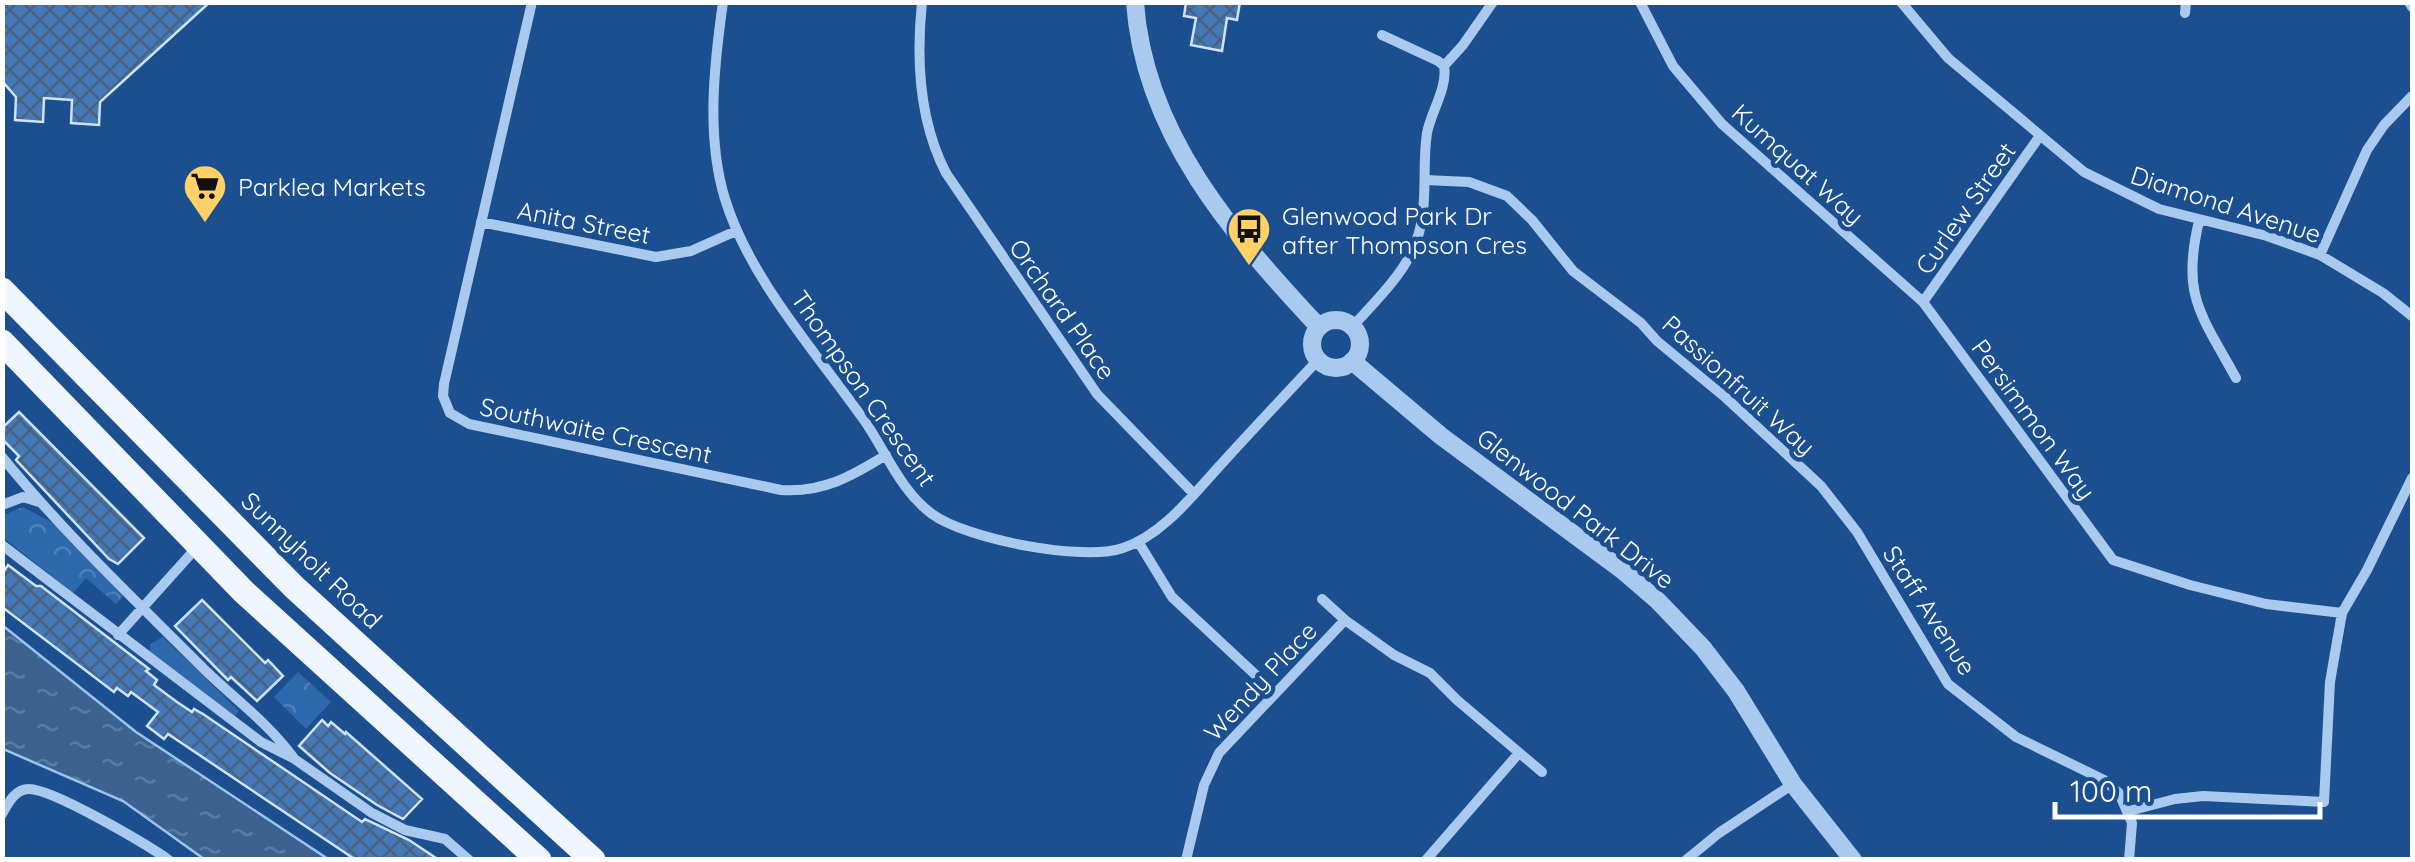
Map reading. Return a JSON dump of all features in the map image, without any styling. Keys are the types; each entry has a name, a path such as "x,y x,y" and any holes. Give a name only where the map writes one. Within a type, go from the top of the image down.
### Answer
{"main road":[{"name":"Sunnyholt Road","path":"2,290 273,568 593,860"},
{"path":"2,342 198,546 323,666 539,860"}],"street":[{"name":"Southwaite Crescent","path":"532,2 443,390 444,403 454,417 469,424 788,491 834,484 886,455"},
{"name":"Thompson Crescent","path":"723,2 714,146 720,182 736,231 757,269 914,498 934,516 958,528 1085,554 1115,551 1138,543 1192,494 1318,360"},
{"name":"Orchard Place","path":"922,2 921,102 946,173 1074,365 1126,427 1192,494"},
{"path":"1135,2 1144,66 1175,144 1246,245 1319,327"},
{"path":"1352,327 1393,282 1414,250 1423,214 1428,128 1445,78 1444,66 1493,2"},
{"name":"Kumquat Way","path":"1640,2 1685,83 1742,144 1923,302"},
{"name":"Diamond Avenue","path":"1901,2 1948,58 2084,172 2160,209 2267,236 2320,255 2383,293 2412,316"},
{"path":"1382,36 1431,56 1444,66"},
{"path":"2320,255 2367,150 2412,96"},
{"name":"Curlew Street","path":"1923,302 2039,137"},
{"name":"Passionfruit Way","path":"1425,180 1469,182 1507,196 1521,207 1566,264 1641,323 1822,486 1857,532"},
{"path":"2199,220 2190,262 2194,298 2236,378"},
{"name":"Anita Street","path":"481,222 656,256 691,252 736,231"},
{"name":"Persimmon Way","path":"1923,302 2113,560 2266,604 2342,613"},
{"path":"1334,320 1352,327 1360,343 1352,361 1336,368 1318,360 1312,341 1319,327 1334,320"},
{"name":"Glenwood Park Drive","path":"1352,361 1441,436 1658,601 1736,691 1792,784 1853,860"},
{"path":"2,458 205,670 270,727 293,758"},
{"path":"2129,860 2133,837 2129,811 2203,796 2324,802 2330,682 2342,613 2412,478"},
{"path":"2,505 23,497 44,505"},
{"name":"Staff Avenue","path":"1857,532 1948,684 2016,737 2104,780 2129,811"},
{"path":"1138,543 1172,597 1274,692"},
{"path":"2,546 260,742 293,758 372,814 406,830 445,839 469,860"},
{"path":"118,634 198,546"},
{"name":"Wendy Place","path":"1186,860 1207,774 1224,747 1344,620 1322,600"},
{"path":"1344,620 1394,655 1430,673 1542,772"},
{"path":"1426,860 1518,753"},
{"path":"1686,860 1702,844 1792,784"},
{"path":"2,814 18,792 28,788 120,829 169,860"}],"green space":[{"path":"23,507 53,523 123,596 116,604 86,578 73,593 3,537 6,514"},
{"path":"163,637 239,711 235,716 150,651 150,644"},
{"path":"298,672 331,702 306,729 274,697"}],"water":[{"path":"2,625 136,732 328,859 204,859 123,801 3,749"}],"building":[{"path":"2,2 210,2 100,102 99,125 71,123 72,100 44,98 43,122 15,120 16,97 2,81"},
{"path":"1186,2 1240,2 1237,20 1227,18 1222,51 1191,45 1196,18 1184,16"},
{"path":"19,412 144,538 118,564 16,460 19,456 2,439 2,428"},
{"path":"8,565 149,669 146,671 157,680 154,685 177,702 203,714 362,822 365,819 409,840 439,860 356,860 168,734 164,739 147,726 158,712 131,692 128,696 117,688 114,692 2,607 2,574"},
{"path":"202,600 283,676 257,701 231,677 228,680 175,626"},
{"path":"322,720 346,732 422,799 403,819 330,773 299,746"}],"place":[{"name":"Parklea Markets","path":"205,224"},
{"name":"Glenwood Park Dr after Thompson Cres","path":"1249,267"}]}
